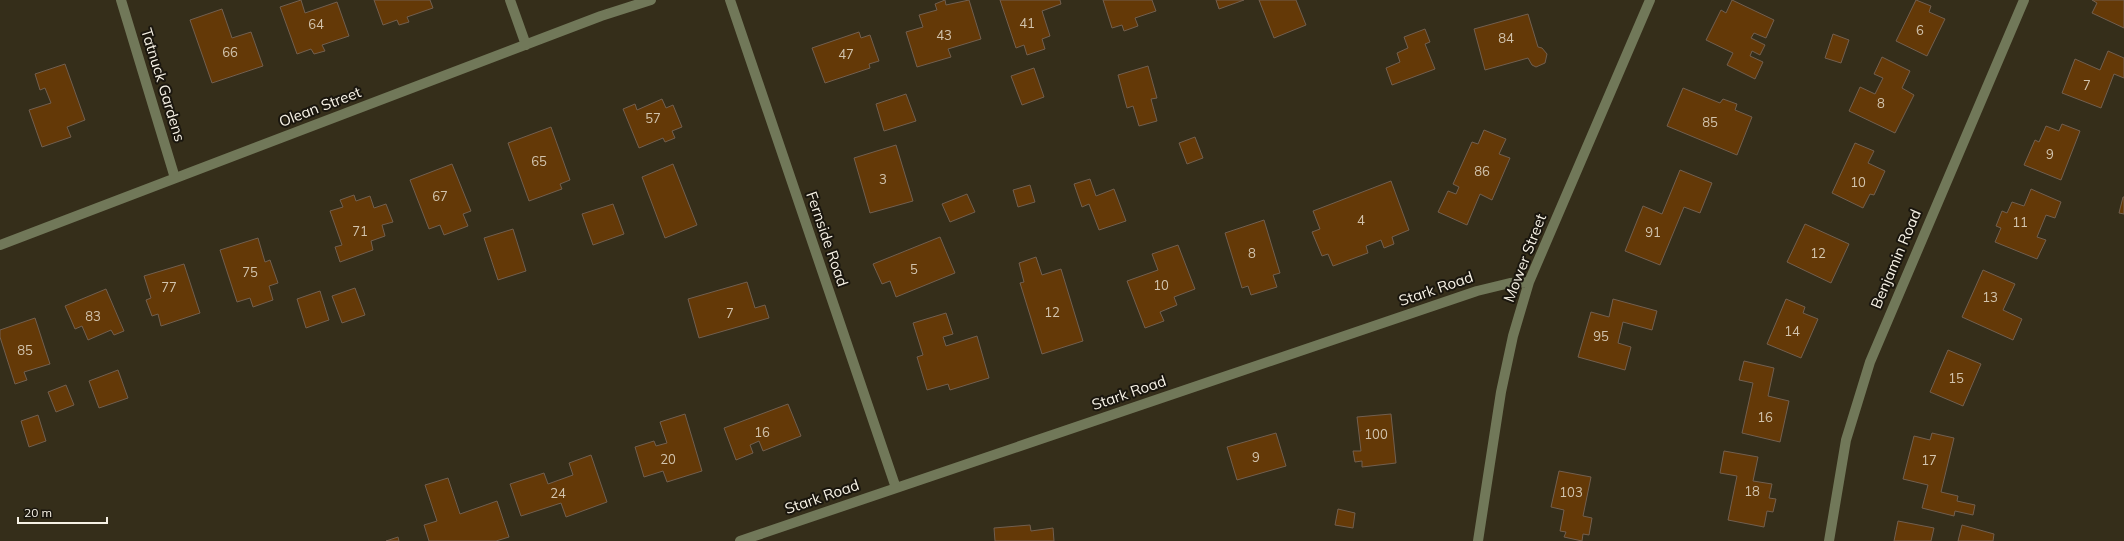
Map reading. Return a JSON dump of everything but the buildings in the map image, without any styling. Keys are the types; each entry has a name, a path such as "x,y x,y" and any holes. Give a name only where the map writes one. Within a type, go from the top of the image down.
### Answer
{"street":[{"name":"Tatnuck Gardens","path":"121,0 175,178"},
{"path":"510,0 526,45"},
{"name":"Olean Street","path":"0,245 601,16 651,0"},
{"name":"Fernside Road","path":"730,0 896,488"},
{"name":"Mower Street","path":"1478,541 1501,392 1513,336 1529,282 1650,0"},
{"name":"Benjamin Road","path":"1829,541 1846,440 1870,362 2024,0"},
{"name":"Stark Road","path":"740,541 1477,290 1510,283 1529,282"}]}
